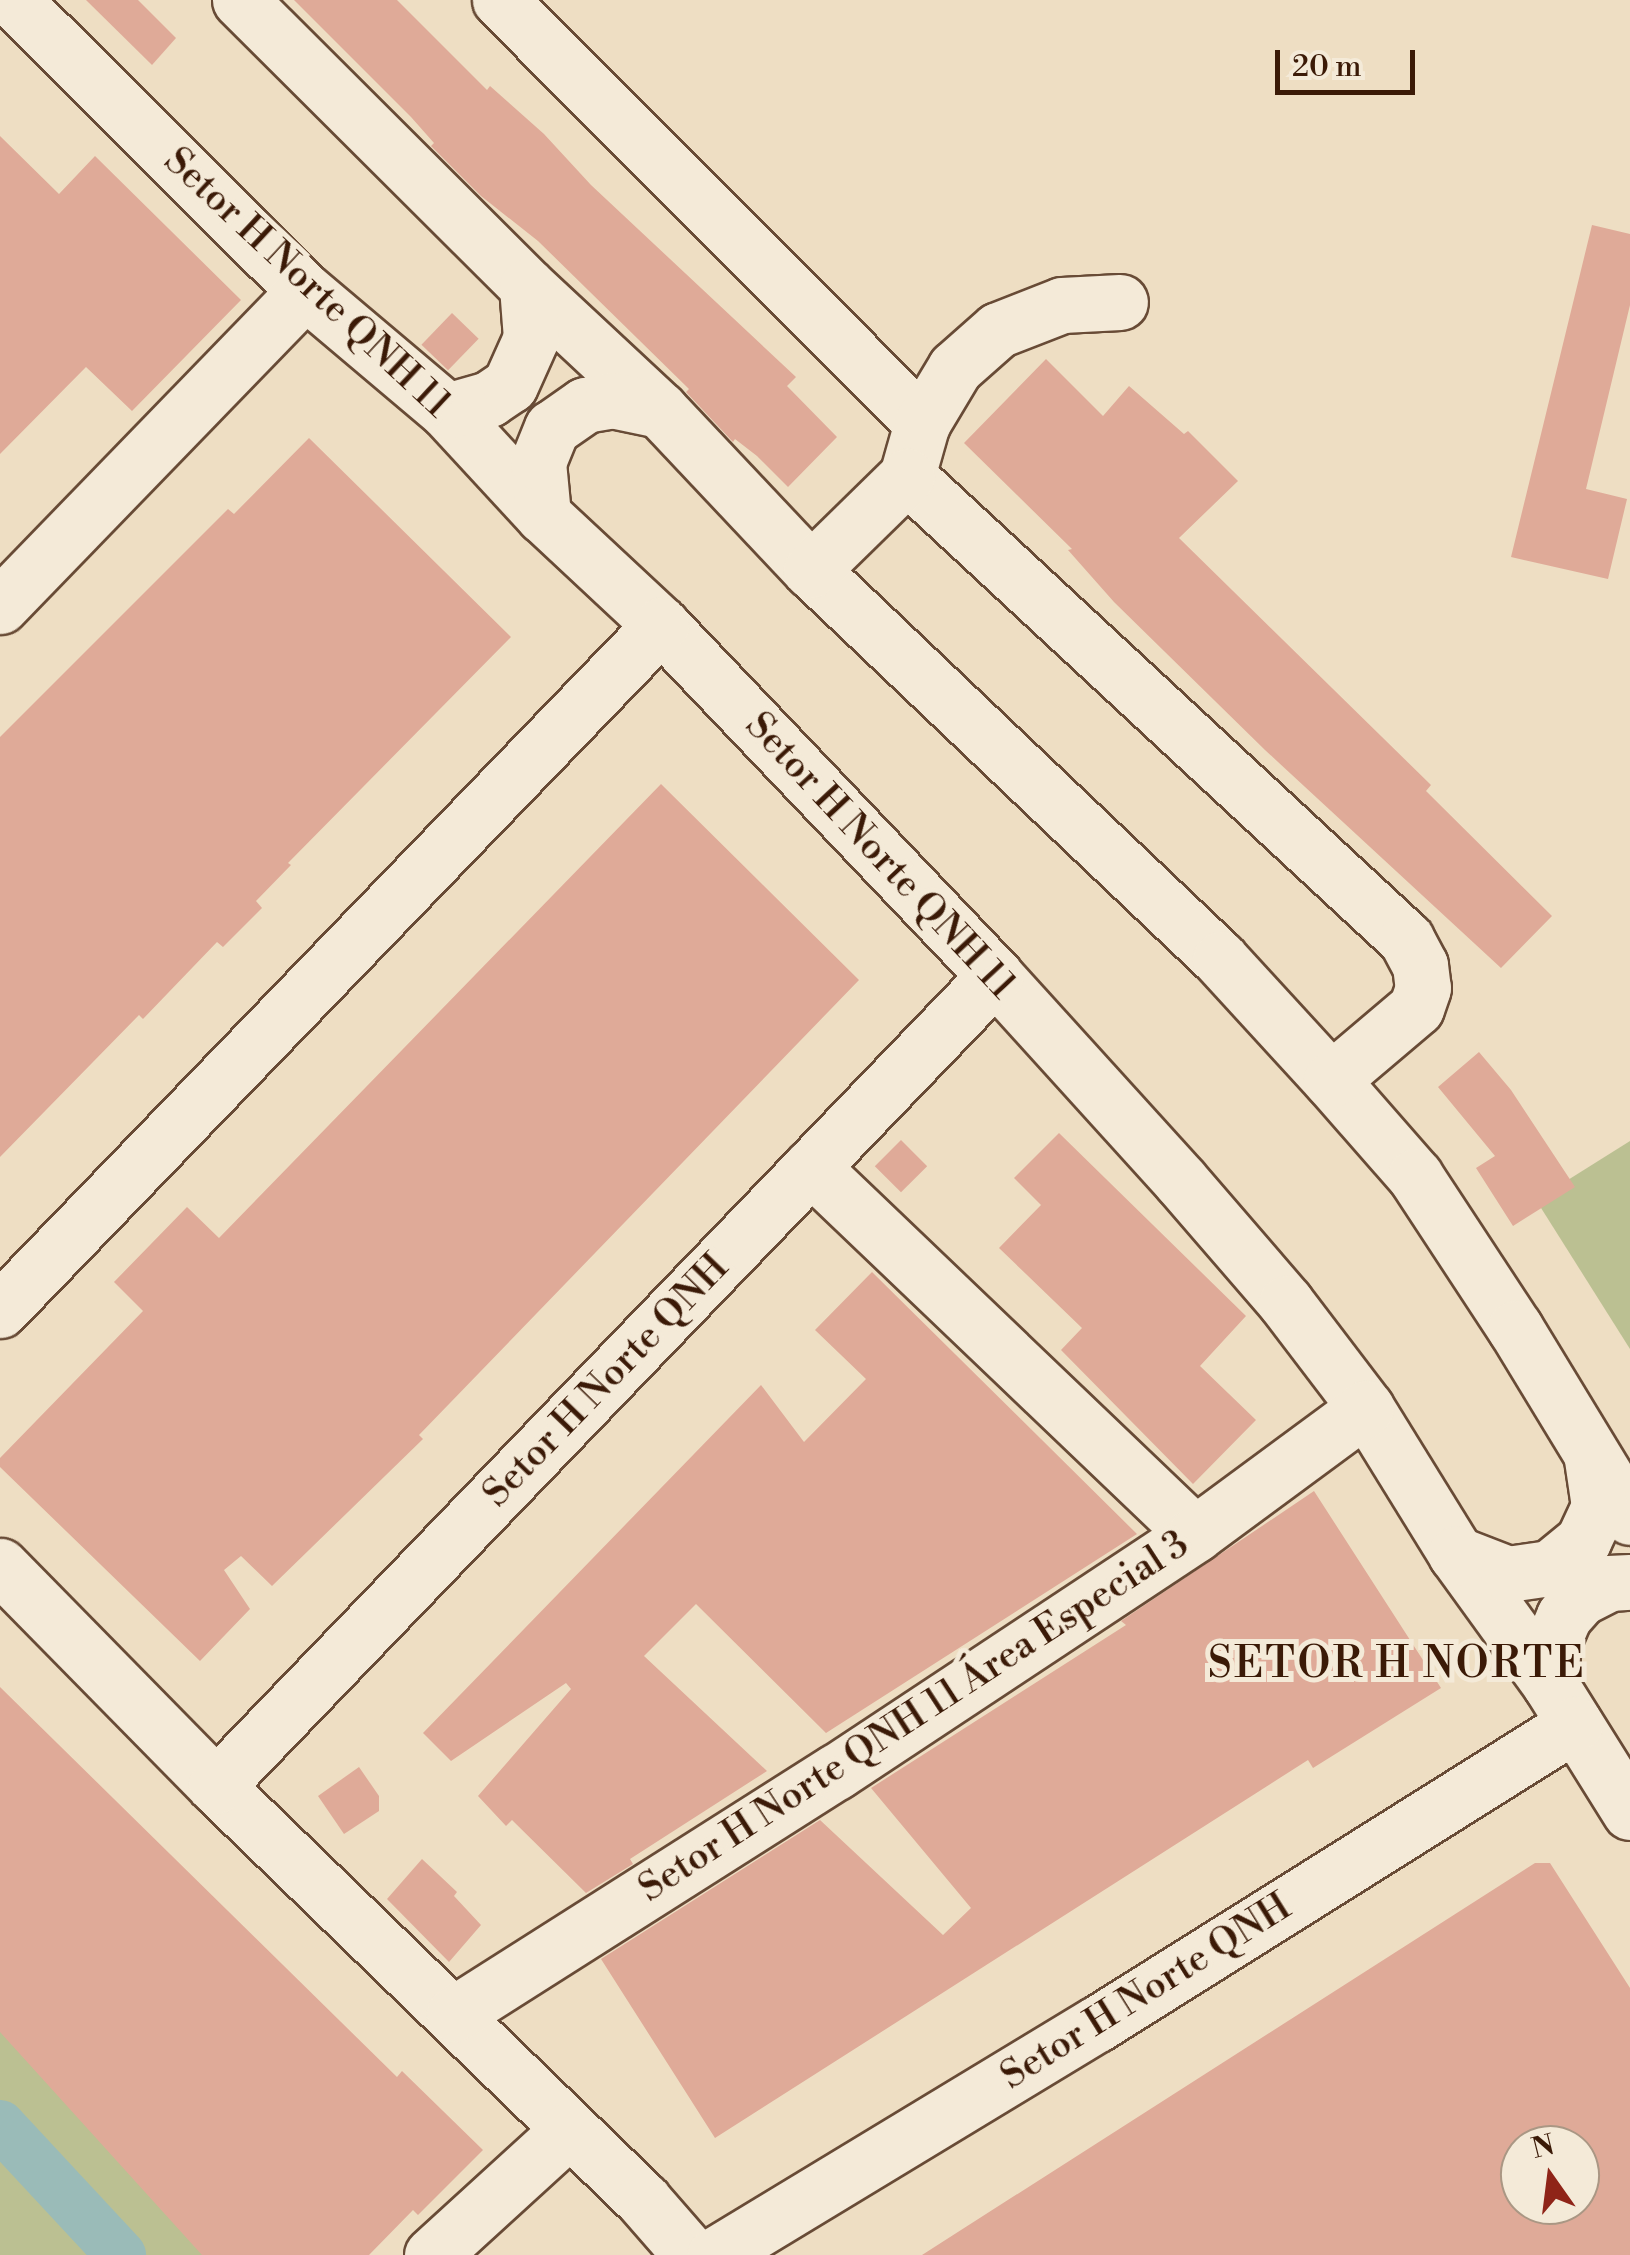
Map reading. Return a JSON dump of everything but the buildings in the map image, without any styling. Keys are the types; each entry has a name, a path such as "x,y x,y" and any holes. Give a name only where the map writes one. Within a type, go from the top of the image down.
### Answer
{"street":[{"name":"Setor H Norte QNH 11","path":"13,0 305,291 447,412 543,515 662,625 995,976 1180,1180 1286,1303 1366,1408 1456,1554 1562,1704 1630,1812"},
{"path":"240,0 527,286 660,410 811,570 1220,959 1331,1080 1415,1176 1516,1328 1592,1460 1630,1516"},
{"path":"500,0 922,423"},
{"path":"447,412 489,398 510,385 531,338 527,286"},
{"path":"0,606 305,291"},
{"path":"811,570 907,476 922,423 955,368 998,330 1062,305 1120,302"},
{"path":"543,515 538,462 552,428 585,404 612,400 660,410"},
{"path":"907,476 1406,939 1420,965 1423,988 1416,1008 1331,1080"},
{"path":"0,1310 662,625"},
{"name":"Setor H Norte QNH","path":"216,1786 995,976"},
{"path":"811,1167 1195,1534"},
{"name":"Setor H Norte QNH 11 Área Especial 3","path":"454,2014 836,1772 1195,1534 1366,1408"},
{"path":"1456,1554 1508,1574 1550,1568 1584,1541 1600,1506 1592,1460"},
{"path":"0,1566 216,1786 569,2130 663,2245"},
{"path":"1562,1704 1553,1642 1564,1616 1580,1598 1609,1583 1630,1582"},
{"name":"Setor H Norte QNH","path":"715,2255 1097,2024 1562,1704"},
{"path":"432,2255 569,2130"}],"green space":[{"path":"1630,1141 1630,1349 1536,1200"},
{"path":"0,2018 217,2255 0,2255"}],"waterway":[{"path":"0,2125 121,2255"}],"district":[{"name":"SETOR H NORTE","path":"1397,1665"}]}
